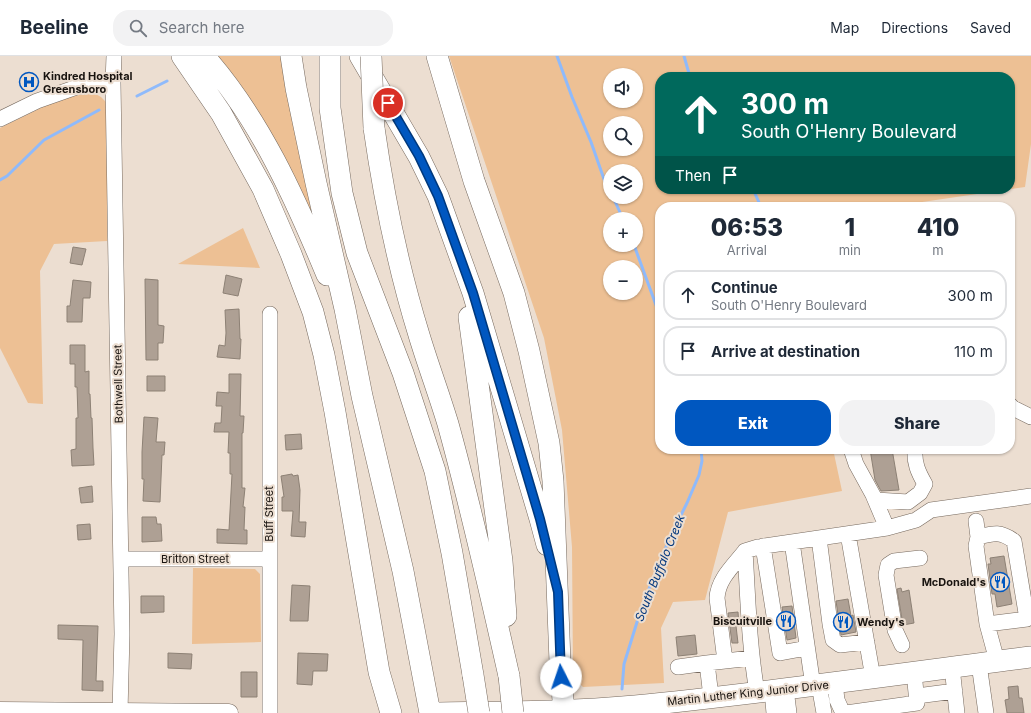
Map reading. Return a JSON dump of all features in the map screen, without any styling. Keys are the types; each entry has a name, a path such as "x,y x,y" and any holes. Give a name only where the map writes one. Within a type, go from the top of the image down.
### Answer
{"highway":[{"path":"182,56 221,113 263,189 291,254 313,312 324,355 335,412 379,672 391,713"},
{"path":"204,56 223,77 247,112 276,164 308,229 334,292 362,396 403,571 430,713"},
{"path":"291,56 297,95 345,309 362,396"},
{"path":"330,56 330,108 342,193 357,253 403,373 435,470 452,553 479,713"},
{"path":"360,56 419,156 438,196 456,244 473,293 540,519 558,592"},
{"path":"371,56 374,128 380,169 396,252 418,334 447,423 509,676"},
{"path":"437,56 474,181 514,293 539,393 549,443 553,481 560,662 564,712"},
{"path":"456,244 467,304 502,561 509,676 513,713"},
{"name":"Martin Luther King Junior Drive","path":"439,713 564,712 634,706 822,685 988,662 1030,662"}],"main road":[{"path":"0,711 229,713"}],"street":[{"name":"Bothwell Street","path":"114,56 113,83 122,634 120,712"},
{"path":"0,119 37,101 77,87 113,83"},
{"name":"Buff Street","path":"270,314 270,713"},
{"path":"1015,409 1031,417"},
{"path":"853,454 856,464 876,500 887,528"},
{"path":"876,500 908,502 920,493 924,484 917,471 914,454"},
{"path":"725,661 716,598 717,592 722,581 745,550 887,528 916,520 931,510 1031,496"},
{"path":"976,521 978,537 976,546 987,624 988,662 986,713"},
{"path":"978,537 993,533 1005,534 1014,541 1026,619 987,624"},
{"path":"848,534 873,678"},
{"path":"819,538 833,640 840,645 867,642"},
{"path":"792,542 807,648 822,685 824,713"},
{"path":"763,546 780,653 807,648"},
{"path":"745,550 752,639 752,658 772,691 789,713"},
{"path":"902,646 895,630 886,575 888,565 894,561 920,558"},
{"name":"Britton Street","path":"121,559 269,559"},
{"path":"678,667 752,658"},
{"path":"707,663 711,697"},
{"path":"952,667 957,713"},
{"path":"914,672 917,704"},
{"path":"822,685 837,700 844,713 917,704 955,691"},
{"path":"772,691 774,713"}],"shaded area":[{"path":"214,56 281,56 315,214 309,215"},
{"path":"449,56 1031,56 1031,144 1025,187 1015,188 1015,72 655,72 655,194 977,194 922,202 655,202 655,454 834,454 842,491 728,512 705,600 673,602 661,628 664,683 583,687 573,677 572,547 562,430 544,338"},
{"path":"92,92 101,97 107,103 107,241 54,244 40,271 43,404 28,403 0,348 0,128 49,104"},
{"path":"243,228 260,268 178,264"},
{"path":"193,568 255,569 260,574 261,642 192,644"}],"building":[{"path":"73,247 86,249 82,265 70,263"},
{"path":"226,275 242,279 238,296 223,293"},
{"path":"145,279 158,280 158,325 164,326 163,343 158,343 158,360 146,360"},
{"path":"73,280 91,282 90,298 83,298 82,322 67,322 67,306 70,306"},
{"path":"239,309 241,339 240,359 217,357 219,345 225,346 225,310"},
{"path":"70,345 85,345 85,372 89,371 89,394 92,418 94,465 72,466 71,450 76,449 76,418 78,418 77,387 75,387 75,364 70,364"},
{"path":"229,374 241,374 240,416 244,416 242,433 242,488 245,488 243,507 245,507 244,530 247,530 247,544 217,543 217,529 229,530 232,474 230,474 230,453 228,453 229,432 214,432 215,423 221,423 222,406 216,406 217,392 229,393"},
{"path":"147,376 165,376 165,391 147,391"},
{"path":"144,417 158,418 156,442 165,442 164,455 162,455 160,502 143,501 144,479 142,479 142,452"},
{"path":"301,434 302,449 286,450 285,435"},
{"path":"871,454 893,454 899,490 881,491 875,480"},
{"path":"292,474 293,476 298,475 300,490 299,522 306,522 305,537 291,536 293,511 282,511 282,497 284,497 281,476"},
{"path":"92,486 93,502 81,503 79,488"},
{"path":"142,517 156,517 157,524 161,524 162,541 142,542"},
{"path":"90,524 91,539 78,540 77,525"},
{"path":"1004,556 1012,604 997,607 995,594 992,594 988,564 991,564 990,558"},
{"path":"292,585 310,586 308,621 290,621"},
{"path":"901,588 902,592 909,590 914,623 903,625 897,589"},
{"path":"141,596 164,596 164,612 141,613"},
{"path":"848,599 856,632 841,635 836,601"},
{"path":"792,606 796,638 787,640 782,607"},
{"path":"738,612 739,626 736,626 738,643 732,643 728,613"},
{"path":"58,625 98,626 96,681 103,681 103,691 82,690 83,640 58,639"},
{"path":"695,635 697,654 678,656 676,637"},
{"path":"168,653 192,654 191,669 168,668"},
{"path":"298,653 328,654 327,671 313,671 312,685 297,684"},
{"path":"241,672 257,672 257,697 241,697"},
{"path":"1018,686 1019,698 1022,698 1024,713 1007,713 1005,700 1009,699 1008,687"}],"waterway":[{"name":"South Buffalo Creek","path":"557,56 603,176"},
{"path":"684,56 689,72"},
{"path":"137,96 167,81"},
{"path":"0,180 7,176 44,140 99,110"},
{"path":"755,194 759,202"},
{"name":"South Buffalo Creek","path":"616,204 620,212"},
{"name":"South Buffalo Creek","path":"637,252 655,302"},
{"name":"South Buffalo Creek","path":"622,689 624,664 642,606 671,535 699,475 702,461 701,454"}],"place":[{"name":"Kindred Hospital Greensboro","path":"29,82"},
{"name":"McDonald's","path":"1000,582"},
{"name":"Biscuitville","path":"786,621"},
{"name":"Wendy's","path":"843,622"}],"route":[{"path":"388,103 419,156 438,196 473,293 540,519 558,592 561,677"}]}
